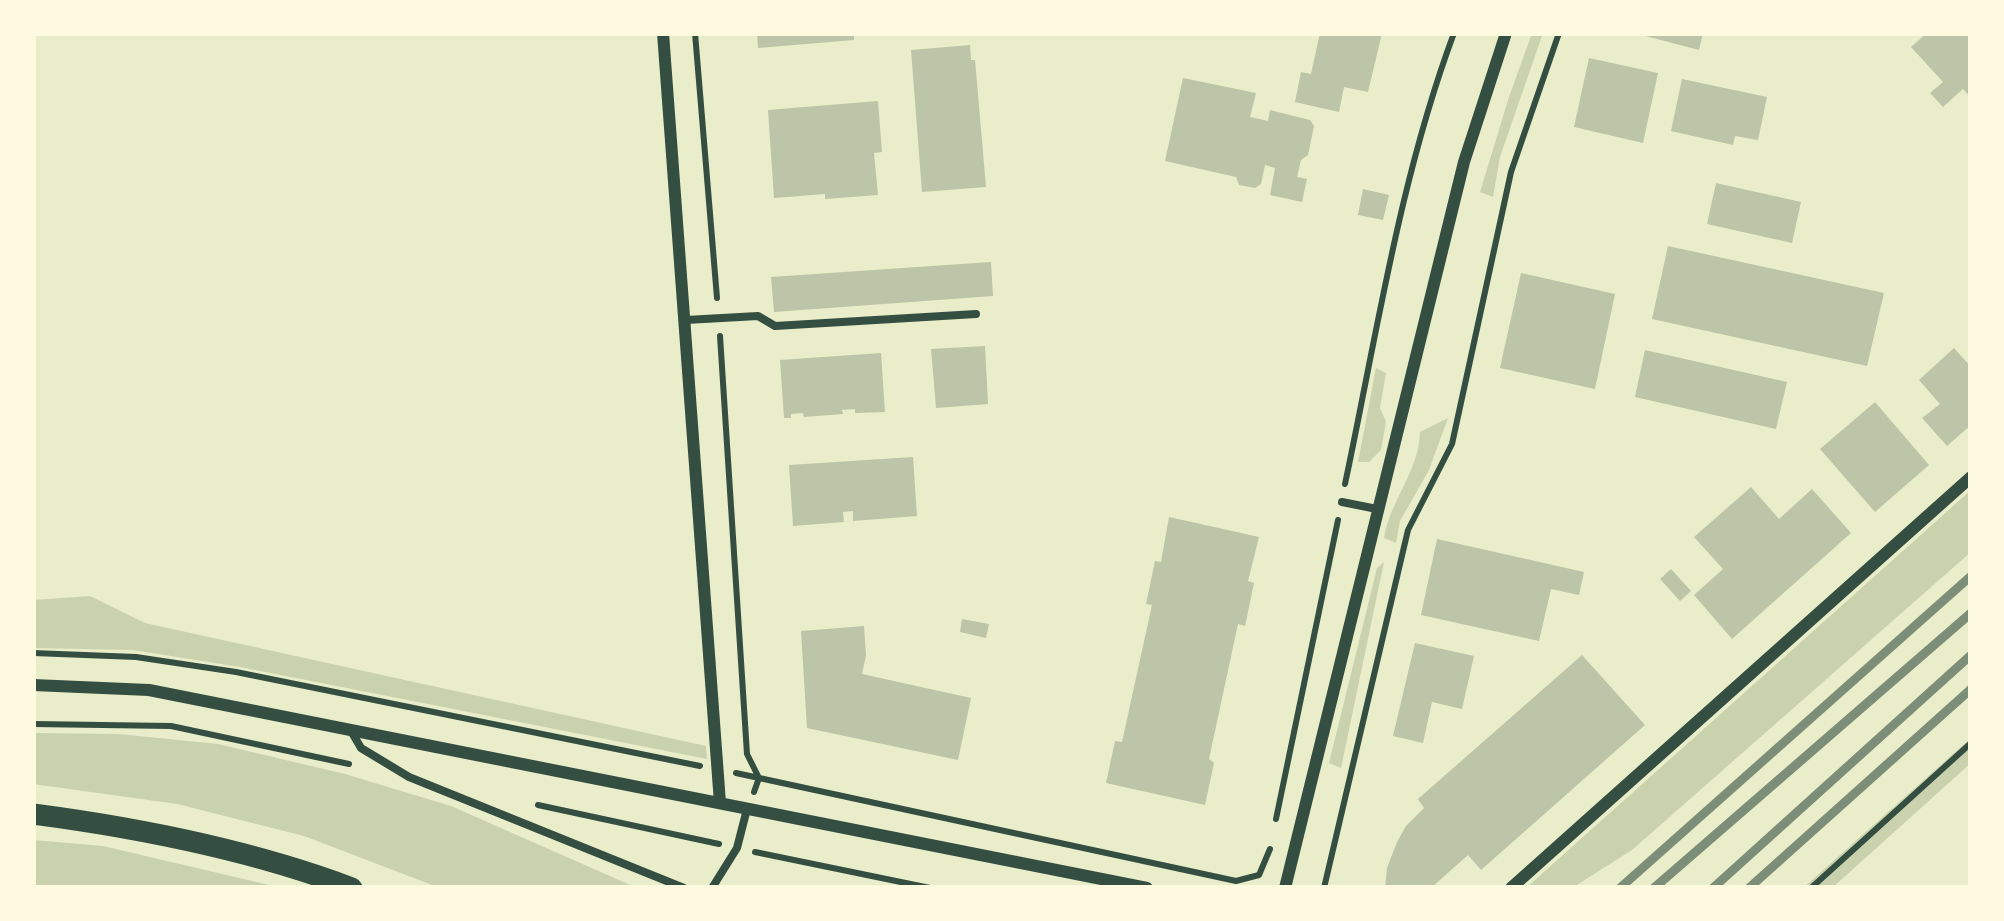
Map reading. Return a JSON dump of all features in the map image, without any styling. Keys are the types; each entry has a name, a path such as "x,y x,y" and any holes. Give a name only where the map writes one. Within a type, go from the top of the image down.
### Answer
{"main road":[{"path":"33,814 150,833 352,888"}],"street":[{"path":"663,33 720,803"},
{"path":"1285,888 1464,162 1506,33"},
{"path":"1511,888 1971,477"},
{"path":"33,685 149,690 1147,888"}],"lane":[{"path":"686,320 758,316 775,326 976,314"},
{"path":"1342,502 1378,510"},
{"path":"350,730 361,748 409,777 684,888"},
{"path":"712,888 737,848 747,809"}],"path":[{"path":"695,33 748,754 759,778 747,809"},
{"path":"1274,828 1405,197 1454,33"},
{"path":"1324,888 1408,530 1451,444 1511,172 1559,33"},
{"path":"33,653 136,657 236,672 718,769 1236,881 1258,875 1270,850"},
{"path":"1811,888 1971,743"}],"green space":[{"path":"1532,33 1543,33 1500,157 1493,197 1480,192"},
{"path":"1376,368 1386,373 1380,408 1386,422 1381,450 1369,462 1358,462"},
{"path":"1448,418 1429,470 1400,521 1396,543 1384,538 1415,460 1420,432"},
{"path":"1971,490 1971,552 1632,850 1572,888 1526,888"},
{"path":"1384,562 1341,768 1329,763 1377,568"},
{"path":"90,596 145,623 706,746 707,759 240,667 133,650 33,648 33,600"},
{"path":"33,733 119,734 218,744 345,774 451,806 637,888 440,888 304,836 177,804 33,784"},
{"path":"1971,738 1971,763 1832,888 1803,888"},
{"path":"33,840 103,846 282,888 33,888"}],"building":[{"path":"757,33 854,33 854,40 758,48"},
{"path":"1320,33 1382,33 1368,92 1344,87 1339,112 1295,102 1301,72 1311,74"},
{"path":"1634,33 1703,33 1699,50"},
{"path":"1927,33 1971,33 1971,98 1963,89 1943,107 1930,93 1943,82 1911,47"},
{"path":"970,45 986,187 922,192 911,50"},
{"path":"1589,58 1658,73 1643,143 1574,127"},
{"path":"1183,78 1256,93 1250,117 1268,121 1270,110 1310,120 1314,126 1308,155 1301,160 1297,177 1307,179 1302,202 1270,195 1275,168 1265,165 1261,184 1255,188 1239,185 1236,177 1165,161"},
{"path":"1682,79 1767,97 1758,140 1735,136 1733,145 1671,131"},
{"path":"878,101 882,152 874,153 878,195 774,198 768,110"},
{"path":"1716,183 1801,202 1792,243 1707,224"},
{"path":"1363,189 1389,195 1383,220 1358,215"},
{"path":"1668,246 1884,293 1867,366 1652,319"},
{"path":"991,262 993,296 774,312 771,277"},
{"path":"1521,273 1615,294 1595,389 1500,368"},
{"path":"985,346 988,404 936,408 931,349"},
{"path":"1954,348 1971,367 1971,425 1947,446 1922,418 1940,404 1919,380"},
{"path":"1645,350 1787,382 1776,429 1635,397"},
{"path":"881,353 885,412 855,413 855,409 784,418 780,360"},
{"path":"1875,402 1929,465 1875,512 1820,449"},
{"path":"913,457 917,516 853,521 853,511 843,512 844,522 793,526 789,465"},
{"path":"1751,487 1779,519 1812,489 1851,533 1732,639 1694,595 1723,569 1694,537"},
{"path":"1169,517 1259,537 1248,581 1254,583 1245,626 1238,624 1209,759 1214,763 1205,805 1106,783 1115,741 1122,742 1152,605 1146,604 1155,561 1161,562"},
{"path":"1437,539 1584,572 1579,595 1551,589 1539,641 1421,615"},
{"path":"1671,569 1691,591 1680,601 1660,579"},
{"path":"962,619 989,624 986,638 960,632"},
{"path":"864,626 862,674 971,698 958,760 807,728 801,631"},
{"path":"1415,643 1474,656 1462,709 1432,702 1423,743 1393,736"},
{"path":"1582,655 1645,725 1481,870 1468,855 1431,888 1385,888 1397,842 1424,808 1418,799"}],"railway":[{"path":"1620,888 1971,576"},
{"path":"1654,888 1971,613"},
{"path":"1713,888 1971,655"},
{"path":"1749,888 1971,689"}]}
